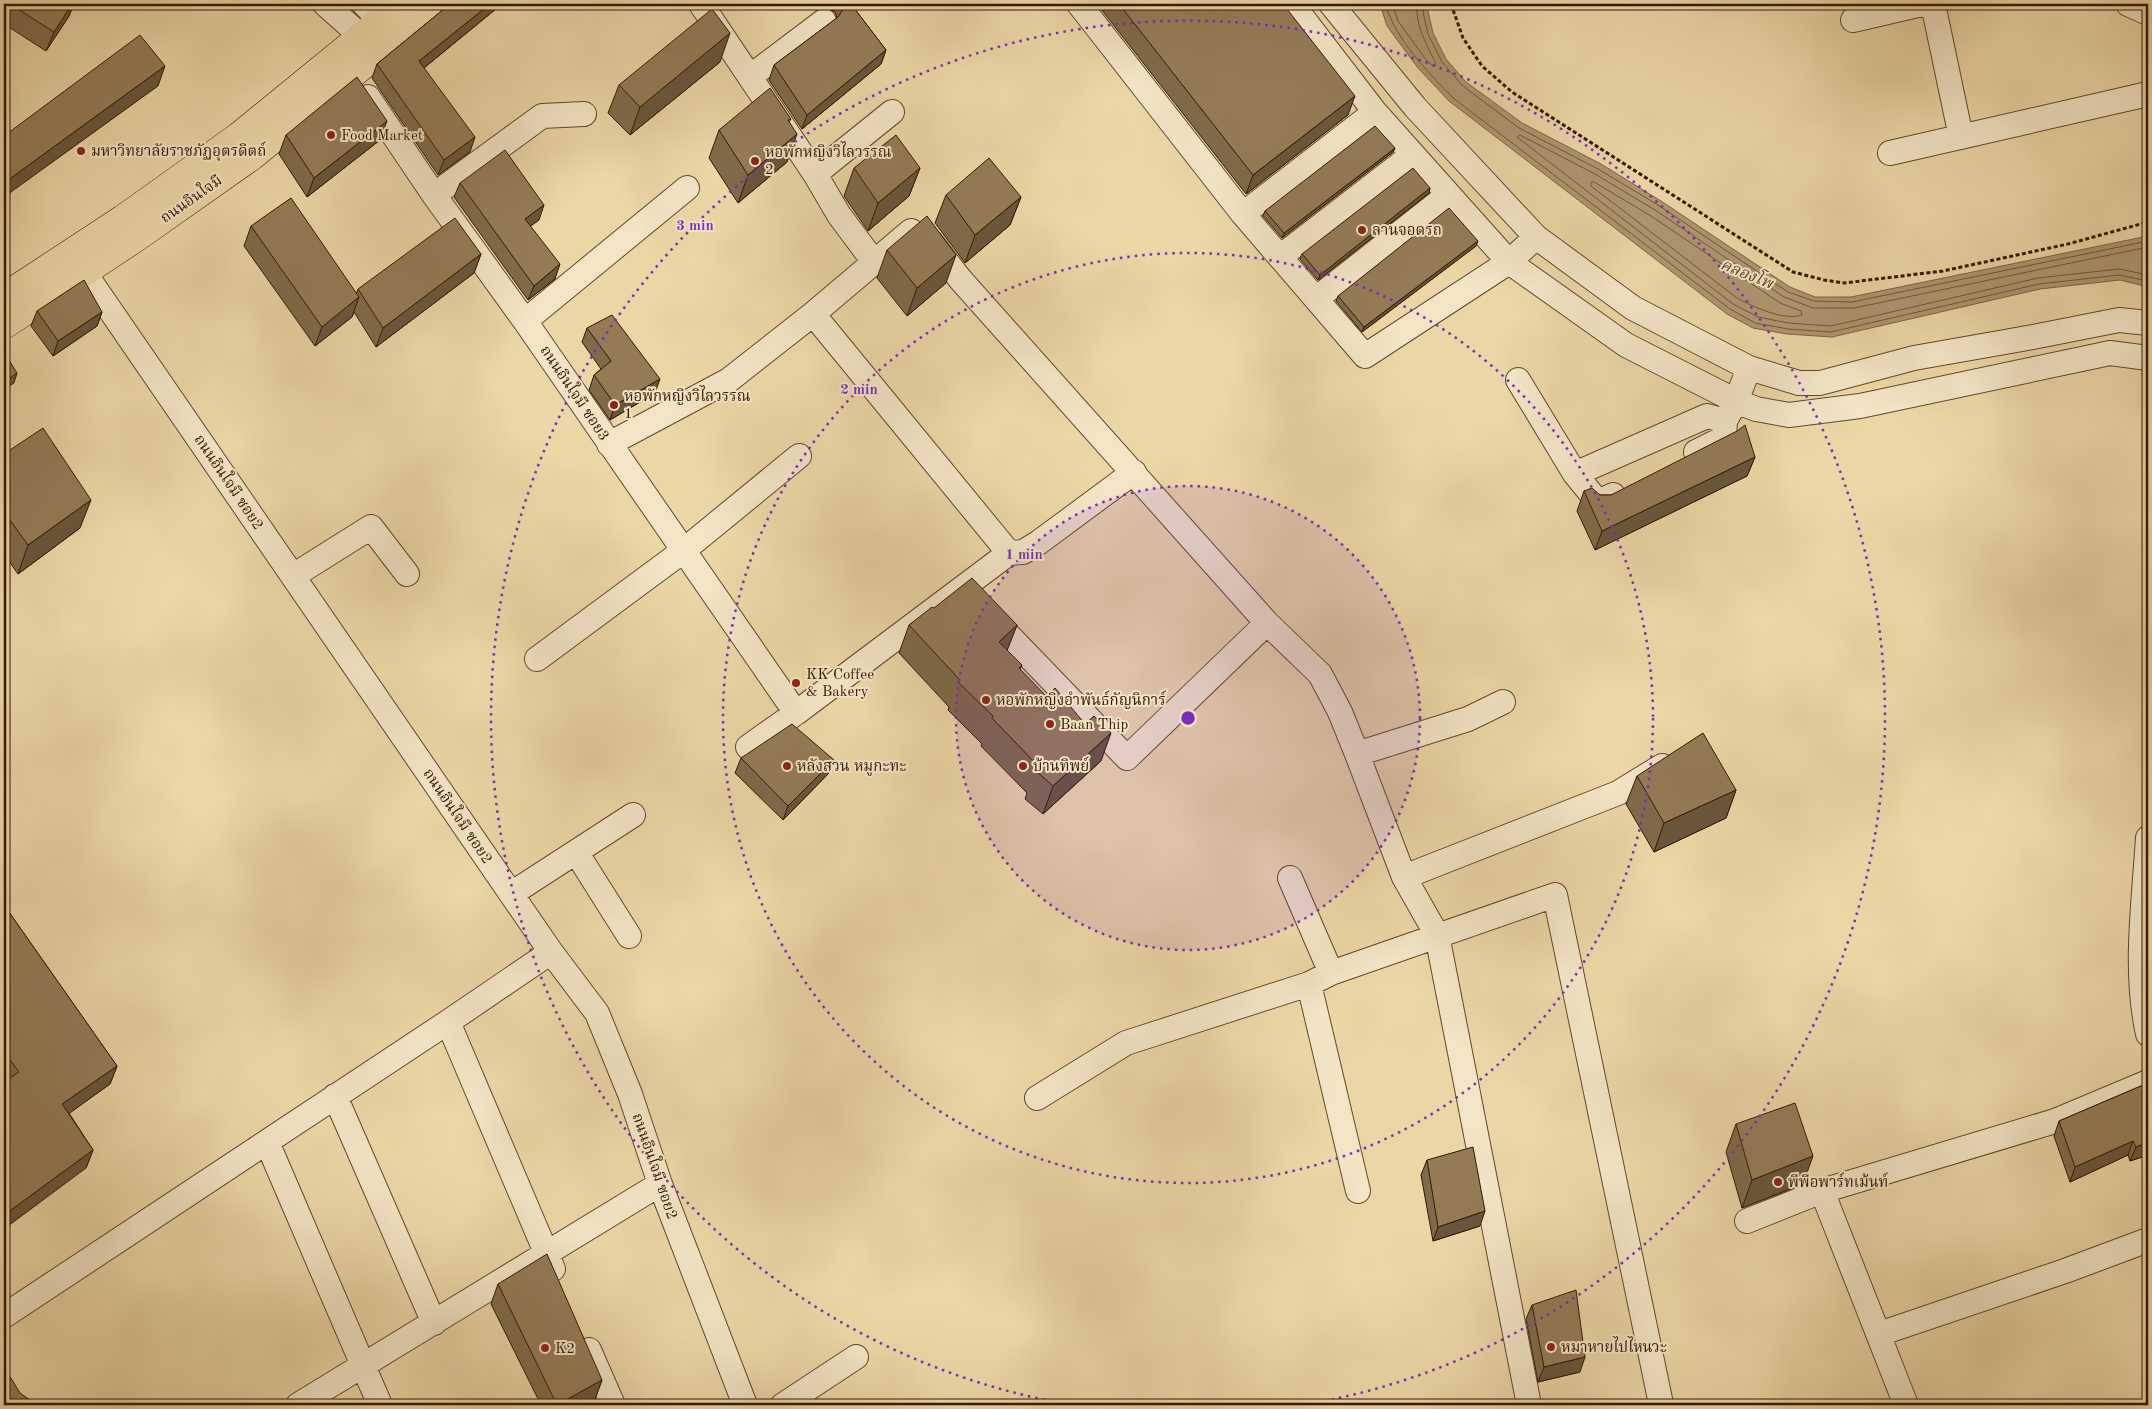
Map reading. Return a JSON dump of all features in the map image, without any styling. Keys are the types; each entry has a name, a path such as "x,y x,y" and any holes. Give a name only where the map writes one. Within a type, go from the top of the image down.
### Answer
{"main road":[{"name":"ถนนอินใจมี","path":"4,325 78,262 380,26 438,4"},
{"name":"ถนนอินใจมี","path":"4,297 78,262 137,238 252,156 352,74 380,26"}],"street":[{"path":"325,4 380,26"},
{"path":"701,4 751,76 815,174 839,215 874,262"},
{"path":"1079,4 1243,214 1365,356 1509,262 1536,237"},
{"path":"1292,4 1375,112 1509,262 1626,345 1730,411"},
{"path":"1331,4 1415,107 1536,237 1633,308 1749,368 1799,382 1820,383 1914,358 2118,320 2148,323"},
{"path":"1853,20 1922,4"},
{"path":"1933,4 1961,137"},
{"path":"2128,4 2148,13"},
{"path":"751,76 824,21"},
{"name":"ถนนอินใจมี ซอย3","path":"352,74 434,195 525,320 796,713"},
{"path":"1890,153 2148,94"},
{"path":"815,174 892,112"},
{"path":"1243,214 1375,112"},
{"path":"434,195 542,116 584,114"},
{"path":"1280,257 1412,155"},
{"path":"525,320 687,188"},
{"path":"1316,299 1448,195"},
{"path":"609,444 729,380 814,314 919,224 960,279 1267,623 1320,674 1340,712 1404,877 1437,935 1529,1405"},
{"name":"ถนนอินใจมี ซอย2","path":"78,262 551,952 597,1013 630,1094 660,1184 745,1405"},
{"path":"814,314 1009,553"},
{"path":"1575,474 1707,416 1730,411 1756,409 1789,415 1860,406 2110,354 2148,358"},
{"path":"1674,464 1724,438 1730,411 1749,368"},
{"path":"1518,380 1575,474 1598,502 1632,485"},
{"path":"537,659 683,551 799,456"},
{"path":"748,747 1009,553 1023,552 1038,543 1134,472"},
{"path":"293,576 371,527 408,574"},
{"path":"963,588 1128,758 1267,623"},
{"path":"1357,754 1468,719 1503,702"},
{"path":"1404,877 1618,793 1682,753"},
{"path":"511,894 633,815"},
{"path":"2148,838 2142,960 2144,1015 2148,1034"},
{"path":"576,852 629,936"},
{"path":"1290,878 1331,972"},
{"path":"1036,1098 1126,1043 1309,984 1331,972 1555,895 1661,1404 1658,1405"},
{"path":"4,1316 551,952"},
{"path":"1309,984 1358,1191"},
{"path":"448,1022 562,1290"},
{"path":"1747,1221 1822,1191 2055,1121 2148,1082"},
{"path":"335,1096 434,1323"},
{"path":"267,1142 380,1405"},
{"path":"298,1405 660,1184"},
{"path":"1822,1191 1906,1405"},
{"path":"1879,1334 2065,1271 2148,1240"},
{"path":"582,1334 614,1405"},
{"path":"783,1405 811,1397 856,1357"}],"path":[{"path":"1451,4 1463,38 1482,66 1512,92 1793,272 1844,283 1943,271 2068,244 2148,222"}],"water":[{"name":"คลองโพ","path":"1380,4 1428,4 1433,33 1446,59 1466,82 1522,123 1601,164 1661,201 1790,287 1815,297 1851,297 2148,236 2148,287 2120,280 2040,289 1832,337 1787,334 1753,328 1727,314 1449,101 1418,68 1387,26"}],"building":[{"path":"10,4 72,4 54,32"},
{"path":"450,4 490,4 419,61 475,137 444,160 377,64"},
{"path":"843,4 851,4 886,50 807,115 774,65 838,17 842,11"},
{"path":"1119,4 1283,4 1355,96 1253,175"},
{"path":"712,9 730,33 640,107 619,85"},
{"path":"140,35 165,66 4,183 4,136"},
{"path":"357,77 387,121 314,178 286,135"},
{"path":"770,88 791,119 788,120 797,134 748,175 719,130"},
{"path":"1375,126 1395,148 1284,233 1265,211"},
{"path":"896,135 920,168 878,203 854,168"},
{"path":"505,150 544,205 525,219 560,264 534,286 460,183"},
{"path":"989,158 1021,197 975,235 946,195"},
{"path":"1413,168 1430,188 1320,275 1302,254"},
{"path":"291,198 359,297 322,327 251,226"},
{"path":"1449,208 1478,241 1364,327 1338,296"},
{"path":"927,216 956,255 917,288 887,250"},
{"path":"455,218 481,254 383,328 358,289"},
{"path":"84,280 102,312 58,341 37,311"},
{"path":"612,315 660,379 615,405 594,375 611,361 587,328"},
{"path":"4,352 17,373 4,382"},
{"path":"1745,425 1755,457 1602,531 1584,491 1592,488 1600,495 1611,495 1737,431"},
{"path":"43,428 91,500 28,545 4,512 4,454"},
{"path":"972,578 1017,625 999,642 1022,665 1019,668 1047,697 1055,688 1085,724 1094,716 1111,733 1053,786 1035,770 1039,767 992,718 993,716 958,682 960,680 909,625"},
{"path":"792,724 834,760 788,806 741,758"},
{"path":"1703,733 1736,790 1664,823 1637,776"},
{"path":"4,905 117,1066 62,1104 93,1150 4,1215 4,1082 19,1072 4,1052"},
{"path":"2148,1083 2148,1142 2136,1147 2133,1141 2075,1167 2059,1121"},
{"path":"1795,1103 1813,1156 1752,1180 1736,1124"},
{"path":"1473,1147 1485,1211 1438,1227 1427,1160"},
{"name":"K2","path":"547,1254 602,1380 557,1405 498,1284"},
{"path":"1576,1290 1585,1357 1544,1367 1532,1305"},
{"path":"4,1367 20,1393 34,1405 4,1405"}],"place":[{"name":"Food Market","path":"331,135"},
{"name":"มหาวิทยาลัยราชภัฏอุตรดิตถ์","path":"81,151"},
{"name":"หอพักหญิงวิไลวรรณ 2","path":"755,161"},
{"name":"ลานจอดรถ","path":"1362,230"},
{"name":"หอพักหญิงวิไลวรรณ 1","path":"614,405"},
{"name":"KK Coffee & Bakery","path":"796,683"},
{"name":"หอพักหญิงอำพันธ์กัญนิการ์","path":"986,700"},
{"name":"Baan Thip","path":"1050,724"},
{"name":"หลังสวน หมูกะทะ","path":"787,766"},
{"name":"บ้านทิพย์","path":"1023,766"},
{"name":"พีพีอพาร์ทเม้นท์","path":"1778,1182"},
{"name":"หมาหายไปไหนวะ","path":"1551,1347"},
{"name":"K2","path":"545,1348"}]}
